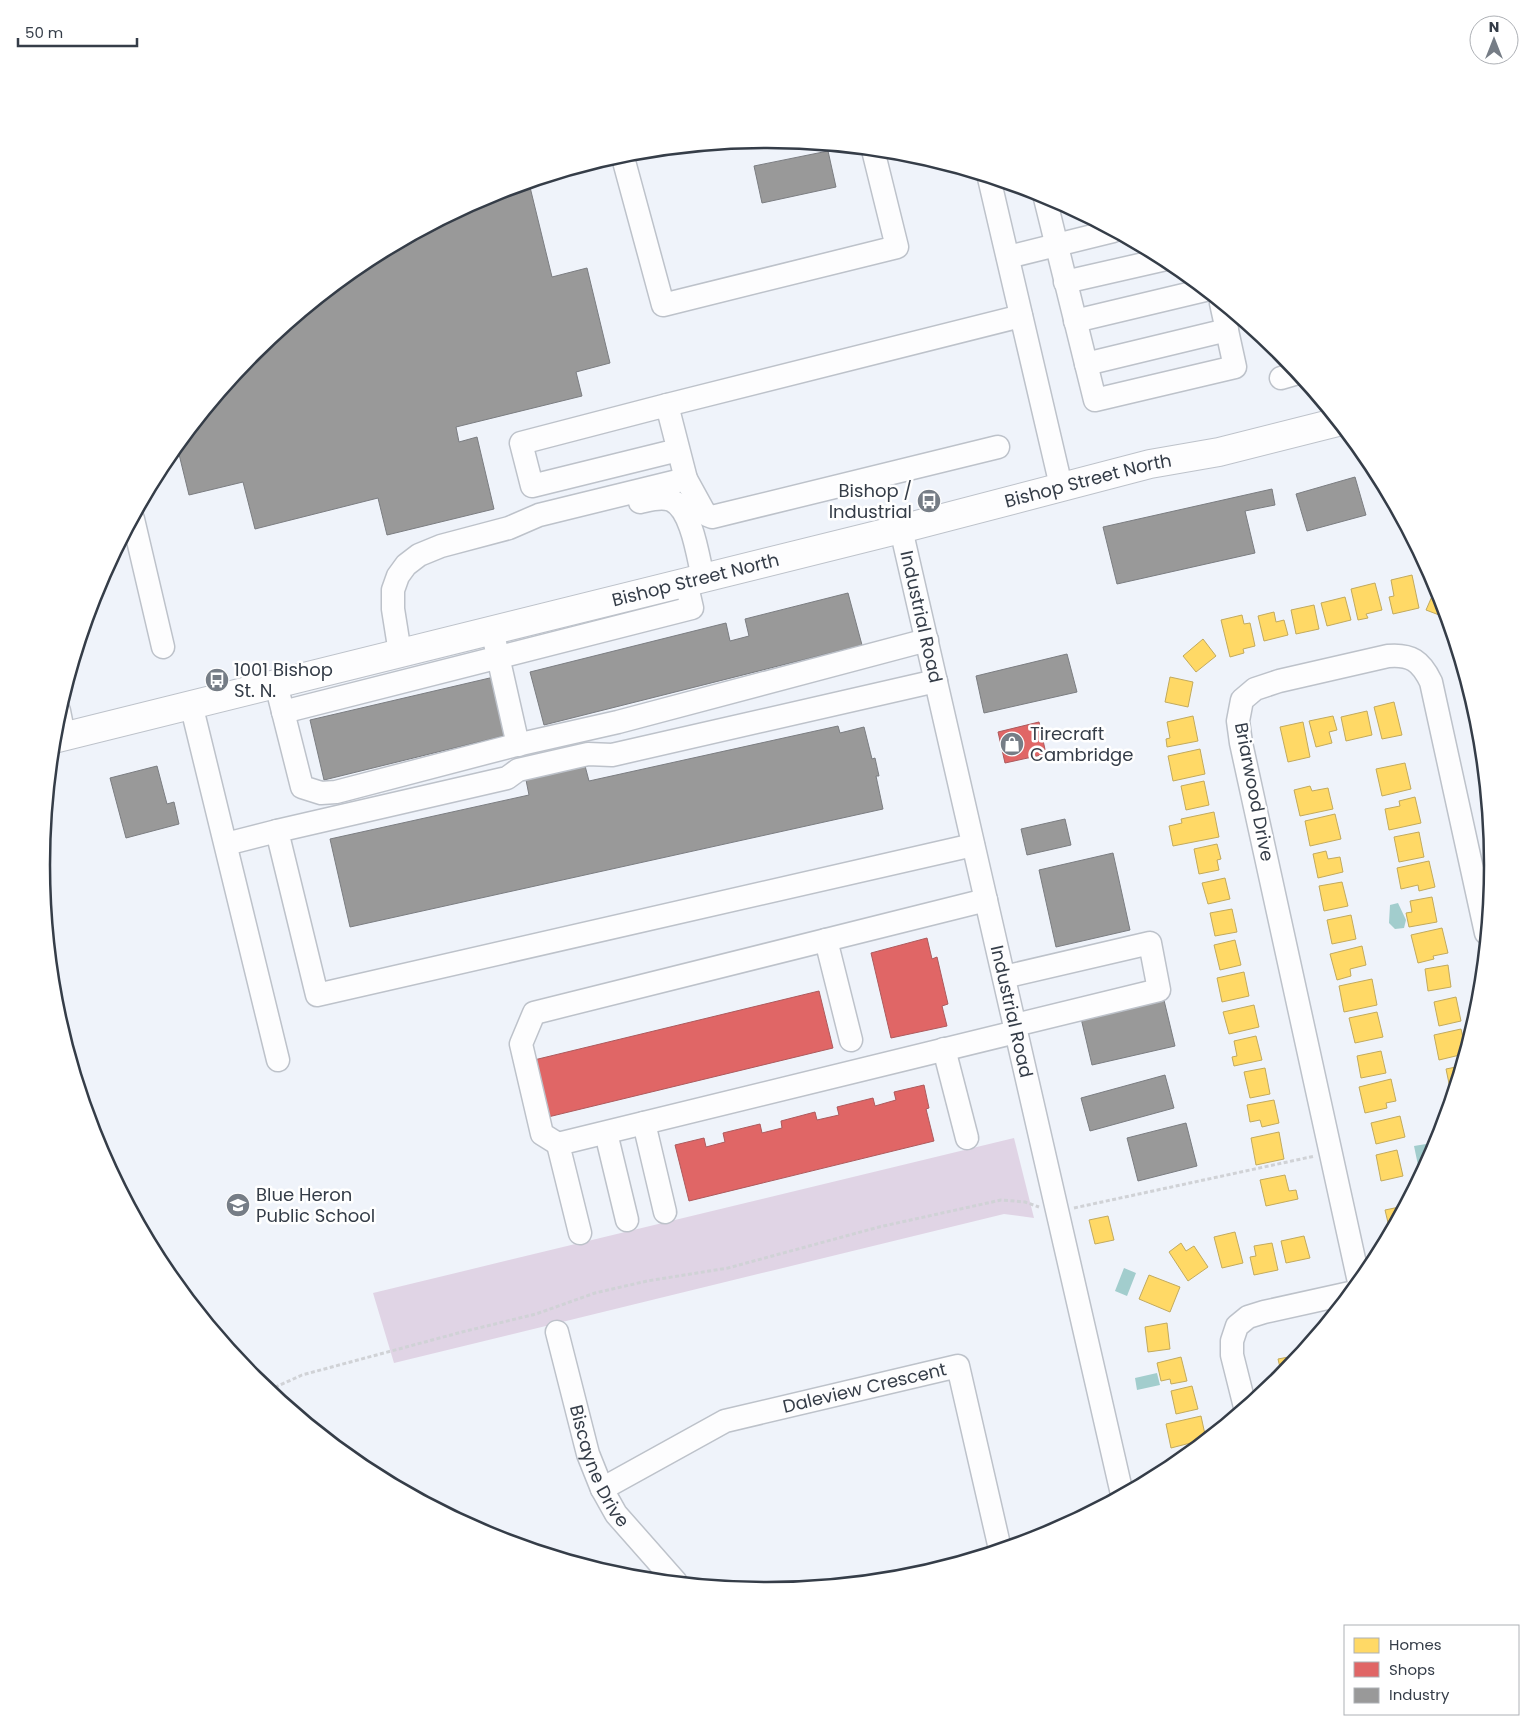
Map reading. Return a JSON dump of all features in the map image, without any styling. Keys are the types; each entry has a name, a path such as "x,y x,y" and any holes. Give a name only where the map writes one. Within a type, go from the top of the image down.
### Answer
{"main road":[{"name":"Bishop Street North","path":"64,727 192,704 276,684 901,529 1150,464 1219,452 1332,424"}],"street":[{"path":"624,163 663,306 897,247 875,156"},
{"path":"990,184 1061,486"},
{"path":"1047,206 1095,400 1235,367 1223,312"},
{"path":"1008,257 1105,233"},
{"path":"1066,282 1154,262"},
{"path":"1075,320 1197,292"},
{"path":"678,450 532,486 521,443 1021,316"},
{"path":"1086,364 1227,330"},
{"path":"666,405 686,479 703,510 712,517 998,447"},
{"path":"400,653 392,609 393,590 398,576 406,565 419,554 441,546 509,528 539,515 686,479"},
{"path":"283,712 692,608 694,580 687,517 681,507 670,499 656,498 542,526 509,528"},
{"path":"135,527 164,647"},
{"name":"Industrial Road","path":"901,529 1121,1489"},
{"path":"492,630 518,745"},
{"path":"276,684 302,787 321,793 336,792 518,745 618,722 927,640"},
{"name":"Briarwood Drive","path":"1357,1272 1241,743 1238,721 1242,700 1255,689 1279,681 1388,656 1402,655 1416,660 1425,670 1431,682 1482,914"},
{"path":"226,844 506,778 518,770 588,754 612,756 936,681"},
{"path":"192,704 278,1060"},
{"path":"277,831 317,995 973,845"},
{"path":"580,1233 558,1144 542,1134 521,1044 534,1013 986,900"},
{"path":"826,940 852,1040"},
{"path":"558,1144 944,1049 1159,990 1150,943 1004,976"},
{"path":"944,1049 967,1138"},
{"path":"644,1123 665,1212"},
{"path":"606,1132 627,1220"},
{"path":"1243,1401 1232,1355 1232,1341 1237,1326 1248,1317 1264,1312 1340,1295"},
{"name":"Biscayne Drive","path":"557,1332 588,1454 602,1490 616,1514 670,1576"},
{"name":"Daleview Crescent","path":"602,1490 725,1421 958,1366 999,1543"}],"path":[{"path":"1071,1209 1332,1153"},
{"path":"276,1387 302,1375 536,1314 595,1293 647,1281 728,1268 879,1227 1001,1200 1025,1202 1040,1208 1041,1212"}],"shaded area":[{"path":"1398,903 1406,920 1404,928 1395,929 1389,923 1390,905"},
{"path":"1014,1138 1034,1218 1004,1214 394,1363 373,1293"},
{"path":"1426,1145 1418,1164 1414,1146"},
{"path":"1124,1268 1136,1273 1127,1296 1115,1291"},
{"path":"1157,1373 1160,1385 1137,1390 1135,1378"}],"building: Homes":[{"path":"1412,575 1419,608 1393,614 1389,597 1394,596 1391,580"},
{"path":"1375,583 1382,610 1366,614 1368,618 1358,620 1351,589"},
{"path":"1345,597 1351,620 1327,626 1321,603"},
{"path":"1431,597 1438,615 1426,610"},
{"path":"1314,605 1319,629 1296,634 1291,610"},
{"path":"1274,612 1276,622 1284,620 1288,635 1264,641 1258,616"},
{"path":"1242,615 1244,624 1250,623 1255,646 1243,649 1244,653 1230,657 1221,620"},
{"path":"1203,639 1216,656 1196,672 1183,656"},
{"path":"1170,677 1193,682 1188,707 1165,702"},
{"path":"1394,702 1402,735 1382,739 1374,707"},
{"path":"1367,711 1372,735 1346,741 1341,717"},
{"path":"1193,716 1198,741 1167,747 1166,739 1170,738 1167,722"},
{"path":"1333,716 1337,730 1329,732 1332,743 1316,747 1309,721"},
{"path":"1303,722 1310,757 1288,762 1280,727"},
{"path":"1200,749 1205,774 1173,781 1168,756"},
{"path":"1405,763 1411,789 1382,796 1376,769"},
{"path":"1204,781 1209,805 1186,810 1181,786"},
{"path":"1310,786 1312,791 1328,788 1333,809 1300,816 1294,790"},
{"path":"1415,797 1421,823 1389,830 1385,809 1400,806 1399,801"},
{"path":"1214,812 1219,837 1173,846 1169,826 1182,823 1181,819"},
{"path":"1335,814 1341,839 1310,846 1305,821"},
{"path":"1419,832 1424,857 1399,862 1394,837"},
{"path":"1217,844 1221,859 1217,860 1219,870 1199,874 1194,849"},
{"path":"1326,851 1328,859 1340,857 1343,872 1318,878 1313,854"},
{"path":"1429,861 1435,887 1419,891 1418,885 1401,889 1397,868"},
{"path":"1225,878 1230,899 1208,904 1202,883"},
{"path":"1342,882 1348,906 1324,911 1319,886"},
{"path":"1432,897 1437,922 1409,927 1406,913 1412,912 1410,901"},
{"path":"1232,909 1237,932 1215,936 1210,913"},
{"path":"1351,915 1356,939 1332,944 1327,920"},
{"path":"1442,928 1448,953 1433,956 1434,959 1418,963 1411,935"},
{"path":"1235,940 1241,965 1220,970 1214,945"},
{"path":"1362,946 1366,965 1350,969 1351,976 1337,980 1330,954"},
{"path":"1448,965 1451,987 1428,991 1425,969"},
{"path":"1244,972 1249,996 1222,1002 1217,978"},
{"path":"1372,979 1377,1005 1344,1012 1339,986"},
{"path":"1456,997 1461,1021 1439,1026 1434,1002"},
{"path":"1254,1005 1259,1027 1229,1034 1223,1012"},
{"path":"1377,1012 1383,1037 1355,1043 1349,1018"},
{"path":"1461,1029 1463,1037 1459,1055 1439,1060 1434,1035"},
{"path":"1256,1036 1262,1060 1234,1066 1232,1057 1237,1056 1234,1041"},
{"path":"1381,1051 1386,1073 1361,1078 1357,1056"},
{"path":"1455,1067 1449,1085 1446,1069"},
{"path":"1265,1068 1270,1094 1250,1098 1244,1072"},
{"path":"1391,1079 1396,1101 1386,1103 1387,1108 1365,1113 1359,1087"},
{"path":"1274,1100 1279,1123 1262,1127 1260,1120 1250,1122 1247,1105"},
{"path":"1400,1116 1405,1137 1376,1144 1371,1123"},
{"path":"1279,1132 1284,1159 1256,1165 1251,1138"},
{"path":"1397,1150 1403,1176 1381,1181 1376,1155"},
{"path":"1285,1175 1289,1191 1296,1190 1298,1199 1266,1206 1260,1180"},
{"path":"1397,1208 1388,1224 1385,1210"},
{"path":"1108,1216 1114,1240 1095,1244 1089,1220"},
{"path":"1235,1232 1243,1263 1222,1268 1214,1237"},
{"path":"1304,1236 1310,1258 1286,1263 1281,1241"},
{"path":"1181,1243 1186,1251 1194,1246 1208,1267 1188,1281 1169,1252"},
{"path":"1272,1243 1278,1270 1254,1275 1250,1257 1256,1256 1254,1246"},
{"path":"1149,1275 1180,1287 1170,1312 1139,1299"},
{"path":"1167,1323 1170,1349 1148,1352 1145,1327"},
{"path":"1181,1357 1187,1381 1171,1384 1170,1379 1161,1381 1157,1363"},
{"path":"1288,1357 1280,1366 1278,1359"},
{"path":"1192,1386 1198,1409 1176,1414 1171,1391"},
{"path":"1201,1416 1205,1433 1190,1443 1171,1448 1166,1424"}],"building: Shops":[{"path":"1039,722 1046,754 1005,763 998,732"},
{"path":"927,938 932,959 937,957 948,1004 942,1006 947,1026 891,1038 871,953"},
{"path":"819,991 833,1048 548,1117 534,1060"},
{"path":"924,1085 929,1108 926,1109 934,1141 689,1201 675,1145 704,1138 706,1147 725,1142 723,1133 760,1124 762,1133 782,1128 781,1121 815,1112 817,1120 839,1115 837,1107 873,1098 875,1106 896,1100 894,1092"}],"building: Industry":[{"path":"828,151 836,187 762,203 754,166"},
{"path":"530,189 552,277 587,268 610,363 576,372 582,396 456,427 459,442 477,437 494,509 387,535 378,498 255,529 243,482 189,495 179,455 228,392 294,326 331,296 409,244 450,222"},
{"path":"1355,477 1366,515 1307,531 1296,494"},
{"path":"1272,489 1275,505 1245,511 1255,553 1117,584 1103,527"},
{"path":"848,593 862,645 544,725 530,672 726,623 730,641 749,636 745,619"},
{"path":"1067,654 1077,692 984,713 976,676"},
{"path":"494,677 507,735 324,780 310,720"},
{"path":"838,726 840,733 864,727 872,759 875,758 879,776 876,776 883,809 350,927 330,839 529,795 525,775 584,762 589,781"},
{"path":"157,766 167,804 174,802 179,824 126,838 110,778"},
{"path":"1065,819 1071,845 1027,855 1021,829"},
{"path":"1113,853 1130,930 1056,947 1039,870"},
{"path":"1163,996 1175,1046 1092,1065 1080,1014"},
{"path":"1165,1075 1174,1108 1090,1131 1081,1098"},
{"path":"1186,1123 1197,1166 1138,1181 1127,1138"}],"place":[{"name":"Bishop / Industrial","path":"929,501"},
{"name":"1001 Bishop St. N.","path":"217,680"},
{"name":"Tirecraft Cambridge","path":"1012,744"},
{"name":"Blue Heron Public School","path":"238,1205"}]}
